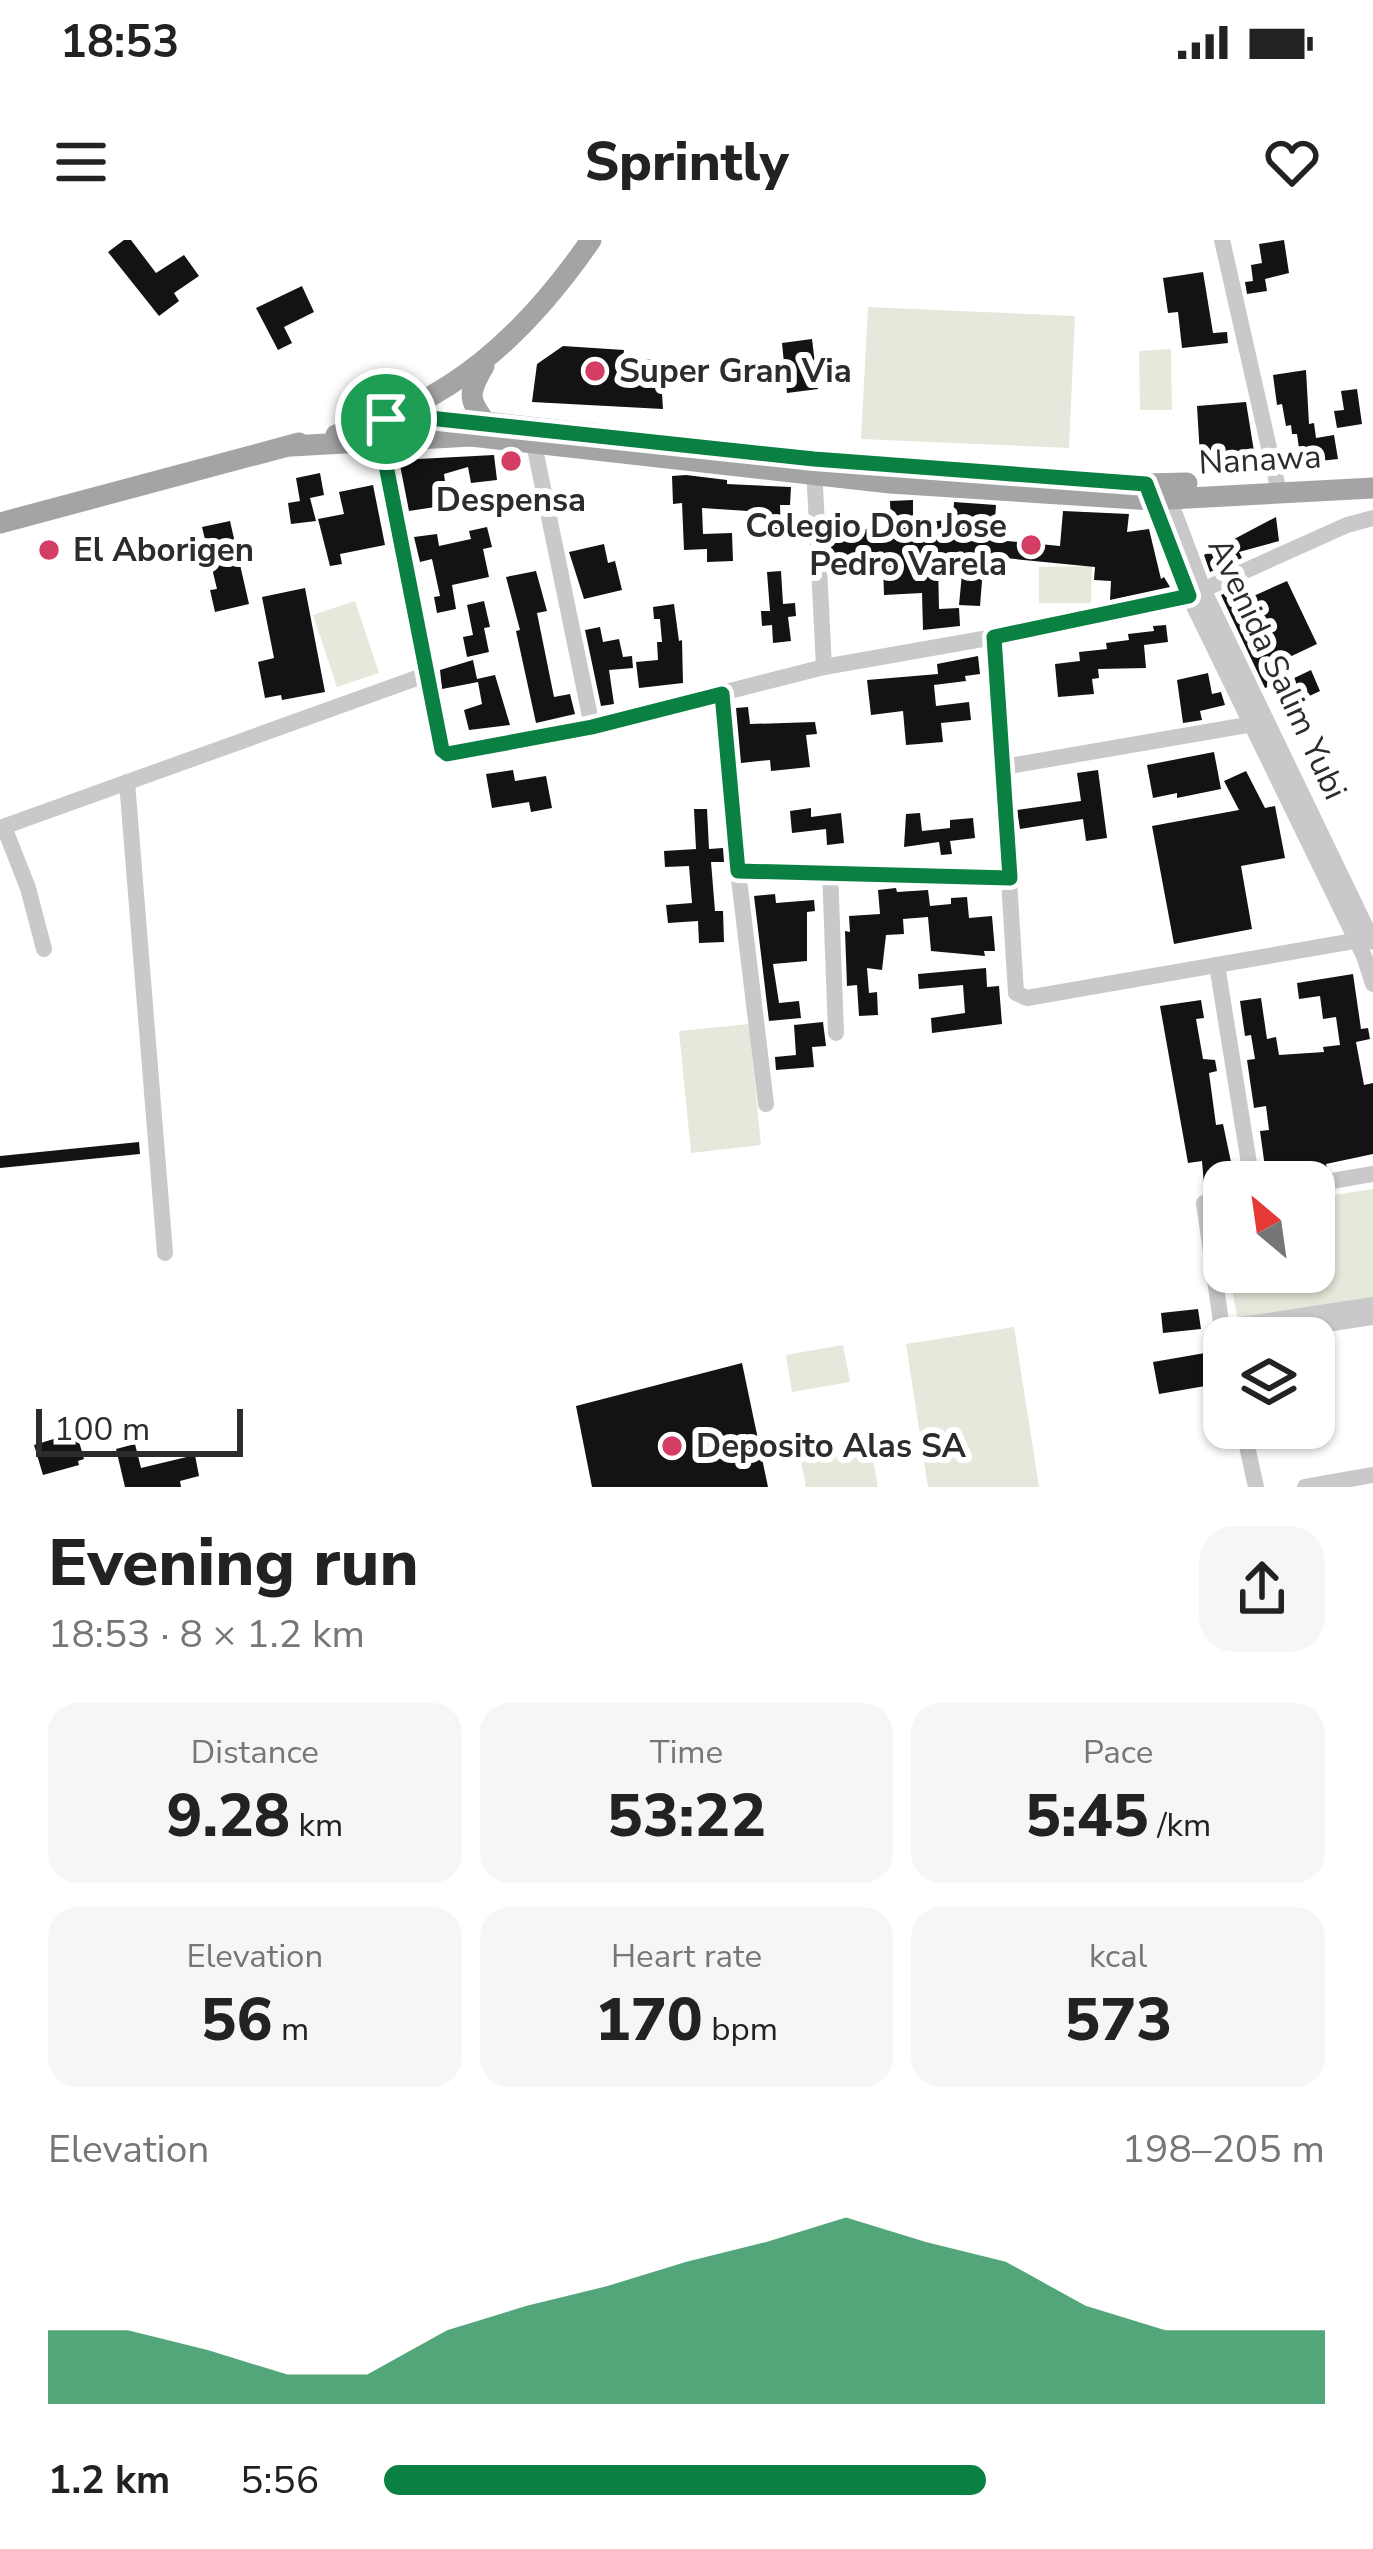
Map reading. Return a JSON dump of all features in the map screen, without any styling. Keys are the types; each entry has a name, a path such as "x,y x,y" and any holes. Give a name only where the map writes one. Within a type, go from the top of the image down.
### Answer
{"main road":[{"path":"491,430 476,412 471,388 488,360 562,282 591,240"},
{"path":"0,523 291,446 384,430 488,360"},
{"name":"Nanawa","path":"384,430 491,430 814,467 1157,491 1372,490"},
{"name":"Nanawa","path":"491,430 534,444 602,443"}],"street":[{"path":"1222,240 1278,487"},
{"path":"384,430 439,743 447,754 592,727 824,667 994,637 1196,593 1347,525 1373,518"},
{"path":"534,444 592,727"},
{"path":"814,467 824,667"},
{"path":"1347,525 1372,490"},
{"name":"Avenida Salim Yubi","path":"1157,491 1252,724 1367,940"},
{"name":"Avenida Salim Yubi","path":"1196,593 1367,940 1373,984"},
{"path":"994,637 1019,996 1367,940"},
{"path":"44,949 28,888 2,828 428,674"},
{"path":"722,694 766,1104"},
{"path":"1004,766 1252,724"},
{"path":"127,782 165,1253"},
{"path":"738,871 1010,878"},
{"path":"830,871 836,1033"},
{"path":"1217,965 1249,1161"},
{"path":"1335,1180 1373,1174"},
{"path":"1320,1317 1373,1305"},
{"path":"1335,1322 1373,1317"},
{"path":"1248,1449 1256,1487"},
{"path":"1305,1487 1373,1475"}],"shaded area":[{"path":"868,307 1075,316 1069,448 861,439"},
{"path":"1171,349 1172,410 1140,410 1139,351"},
{"path":"1092,566 1091,603 1039,603 1039,567"},
{"path":"355,601 379,673 337,687 313,615"},
{"path":"749,1024 761,1145 691,1153 679,1031"},
{"path":"1373,1189 1373,1305 1237,1317 1233,1293 1335,1293 1335,1195"},
{"path":"1014,1327 1039,1487 928,1487 906,1344"},
{"path":"843,1345 850,1382 792,1392 786,1355"},
{"path":"871,1449 878,1487 806,1487 801,1461"}],"building":[{"path":"131,240 156,273 184,255 199,276 174,293 179,301 159,316 108,252"},
{"path":"1284,240 1289,273 1265,279 1267,291 1247,294 1245,282 1253,281 1251,265 1262,263 1259,244"},
{"path":"1203,272 1213,333 1227,332 1228,343 1182,348 1178,312 1168,313 1163,278"},
{"path":"302,286 314,312 284,327 292,343 278,350 256,308"},
{"path":"812,339 818,389 787,393 782,343"},
{"name":"Super Gran Via","path":"563,346 624,350 623,358 655,360 654,378 661,378 663,409 532,402 537,364"},
{"path":"1306,370 1309,424 1314,423 1316,438 1334,435 1338,459 1301,463 1297,434 1292,434 1291,425 1286,426 1282,404 1277,405 1273,375"},
{"path":"1357,389 1362,424 1337,428 1334,411 1344,410 1341,391"},
{"path":"1246,402 1257,470 1201,473 1197,406"},
{"path":"494,455 497,480 471,483 468,467 444,474 448,505 409,511 399,460"},
{"path":"320,473 324,495 310,498 316,521 291,524 288,503 300,501 296,478"},
{"path":"672,476 727,480 727,484 791,487 790,505 780,505 781,537 764,538 763,512 702,508 703,534 732,533 733,561 707,562 707,549 684,550 682,503 673,504"},
{"path":"373,485 385,545 340,554 342,564 330,566 318,519 344,514 339,492"},
{"path":"913,500 913,524 953,519 954,502 996,505 995,519 987,518 986,539 1060,546 1063,511 1129,514 1127,532 1149,529 1161,579 1170,587 1110,600 1111,581 1094,580 1095,567 984,556 980,606 959,605 963,563 938,563 939,609 959,608 960,626 923,630 922,593 884,595 883,564 832,565 830,530 891,528 890,501"},
{"path":"1276,517 1279,541 1239,552 1242,558 1210,572 1204,555"},
{"path":"230,521 249,604 215,612 210,590 217,589 202,527"},
{"path":"487,527 492,547 483,549 489,577 452,585 456,609 437,613 434,597 440,596 432,559 420,562 414,537 437,534 439,546 471,539 469,531"},
{"path":"604,544 608,563 615,561 622,590 584,599 569,552"},
{"path":"536,571 547,611 537,613 554,697 570,694 575,714 536,723 506,577"},
{"path":"781,571 783,604 795,603 796,616 788,617 791,641 773,643 772,625 762,626 761,611 770,611 767,572"},
{"path":"1287,581 1317,644 1279,662 1288,681 1311,670 1320,691 1286,707 1275,684 1265,688 1221,595 1244,585 1249,598"},
{"path":"305,588 325,692 282,700 281,695 265,698 258,662 274,658 262,597"},
{"path":"484,601 489,652 467,657 463,637 473,635 467,605"},
{"path":"674,604 682,640 683,683 639,688 636,662 658,660 657,642 662,642 660,619 654,619 653,607"},
{"path":"1166,625 1168,642 1144,645 1146,668 1098,669 1099,678 1092,679 1094,694 1058,697 1055,664 1080,661 1079,652 1107,649 1106,643 1129,640 1128,634"},
{"path":"600,627 603,642 619,639 623,657 632,656 633,668 609,670 614,704 601,706 585,630"},
{"path":"978,656 980,674 934,685 936,706 969,702 971,720 941,723 943,742 906,745 903,711 871,715 867,680 938,674 937,664"},
{"path":"473,660 477,679 495,675 510,725 469,730 464,710 482,704 478,682 442,689 440,670"},
{"path":"1208,673 1212,694 1221,692 1225,705 1200,711 1202,720 1183,723 1177,680"},
{"path":"748,707 750,724 815,722 817,734 806,735 810,767 771,771 770,760 741,763 736,708"},
{"path":"1214,752 1221,789 1153,798 1147,765"},
{"path":"513,770 515,781 546,776 552,808 531,812 529,802 492,808 486,774"},
{"path":"1098,770 1107,838 1086,841 1083,819 1020,829 1017,810 1081,801 1077,773"},
{"path":"1246,771 1265,808 1275,806 1285,858 1241,866 1252,929 1174,944 1152,826 1239,810 1224,781"},
{"path":"811,808 811,817 841,813 844,843 827,845 826,829 792,833 790,811"},
{"path":"694,809 707,809 709,849 723,848 724,862 711,862 715,911 723,911 724,942 699,943 698,921 668,923 666,905 692,903 689,866 665,867 664,851 696,849"},
{"path":"920,813 922,831 950,828 950,820 973,818 975,838 950,841 952,854 941,855 939,842 904,847 906,814"},
{"path":"896,888 897,892 928,890 930,906 967,897 969,918 992,916 995,951 984,951 985,956 931,951 928,917 903,919 904,934 886,935 882,970 867,968 869,993 877,992 878,1015 859,1016 857,985 847,986 849,916 880,914 878,890"},
{"path":"775,894 776,903 814,900 815,911 807,912 807,961 773,964 779,1003 799,1001 801,1018 769,1021 754,896"},
{"path":"986,968 987,987 999,986 1002,1024 932,1033 931,1018 965,1013 963,985 919,989 918,974"},
{"path":"1353,974 1361,1029 1368,1028 1370,1039 1356,1042 1364,1085 1373,1083 1373,1154 1335,1162 1264,1161 1260,1131 1269,1130 1266,1106 1254,1108 1247,1060 1255,1059 1251,1035 1245,1036 1240,1001 1261,998 1267,1039 1276,1037 1279,1055 1324,1052 1323,1047 1340,1045 1336,1017 1323,1019 1320,996 1299,999 1297,983"},
{"path":"1201,1000 1204,1018 1196,1019 1203,1059 1215,1060 1217,1071 1209,1073 1216,1125 1223,1124 1231,1161 1203,1161 1203,1173 1202,1161 1188,1163 1160,1006"},
{"path":"823,1022 826,1046 812,1047 814,1067 776,1070 775,1057 796,1055 794,1025"},
{"path":"139,1142 140,1154 0,1168 0,1156"},
{"path":"1198,1309 1201,1329 1163,1333 1161,1313"},
{"path":"1203,1353 1203,1386 1159,1394 1153,1362"},
{"name":"Deposito Alas SA","path":"742,1363 768,1487 592,1487 576,1406"},
{"path":"70,1434 72,1440 78,1438 84,1459 79,1465 43,1475 34,1445"},
{"path":"135,1444 141,1468 195,1455 199,1476 180,1481 181,1487 125,1487 116,1449"}],"place":[{"name":"Super Gran Via","path":"595,371"},
{"name":"Despensa","path":"511,461"},
{"name":"Colegio Don Jose Pedro Varela","path":"1031,545"},
{"name":"El Aborigen","path":"49,550"},
{"name":"Deposito Alas SA","path":"672,1446"}],"route":[{"path":"386,419 486,422 814,459 1146,484 1189,596 994,637 1010,878 738,871 722,694 592,727 447,754 442,750 381,440 386,419"}]}
